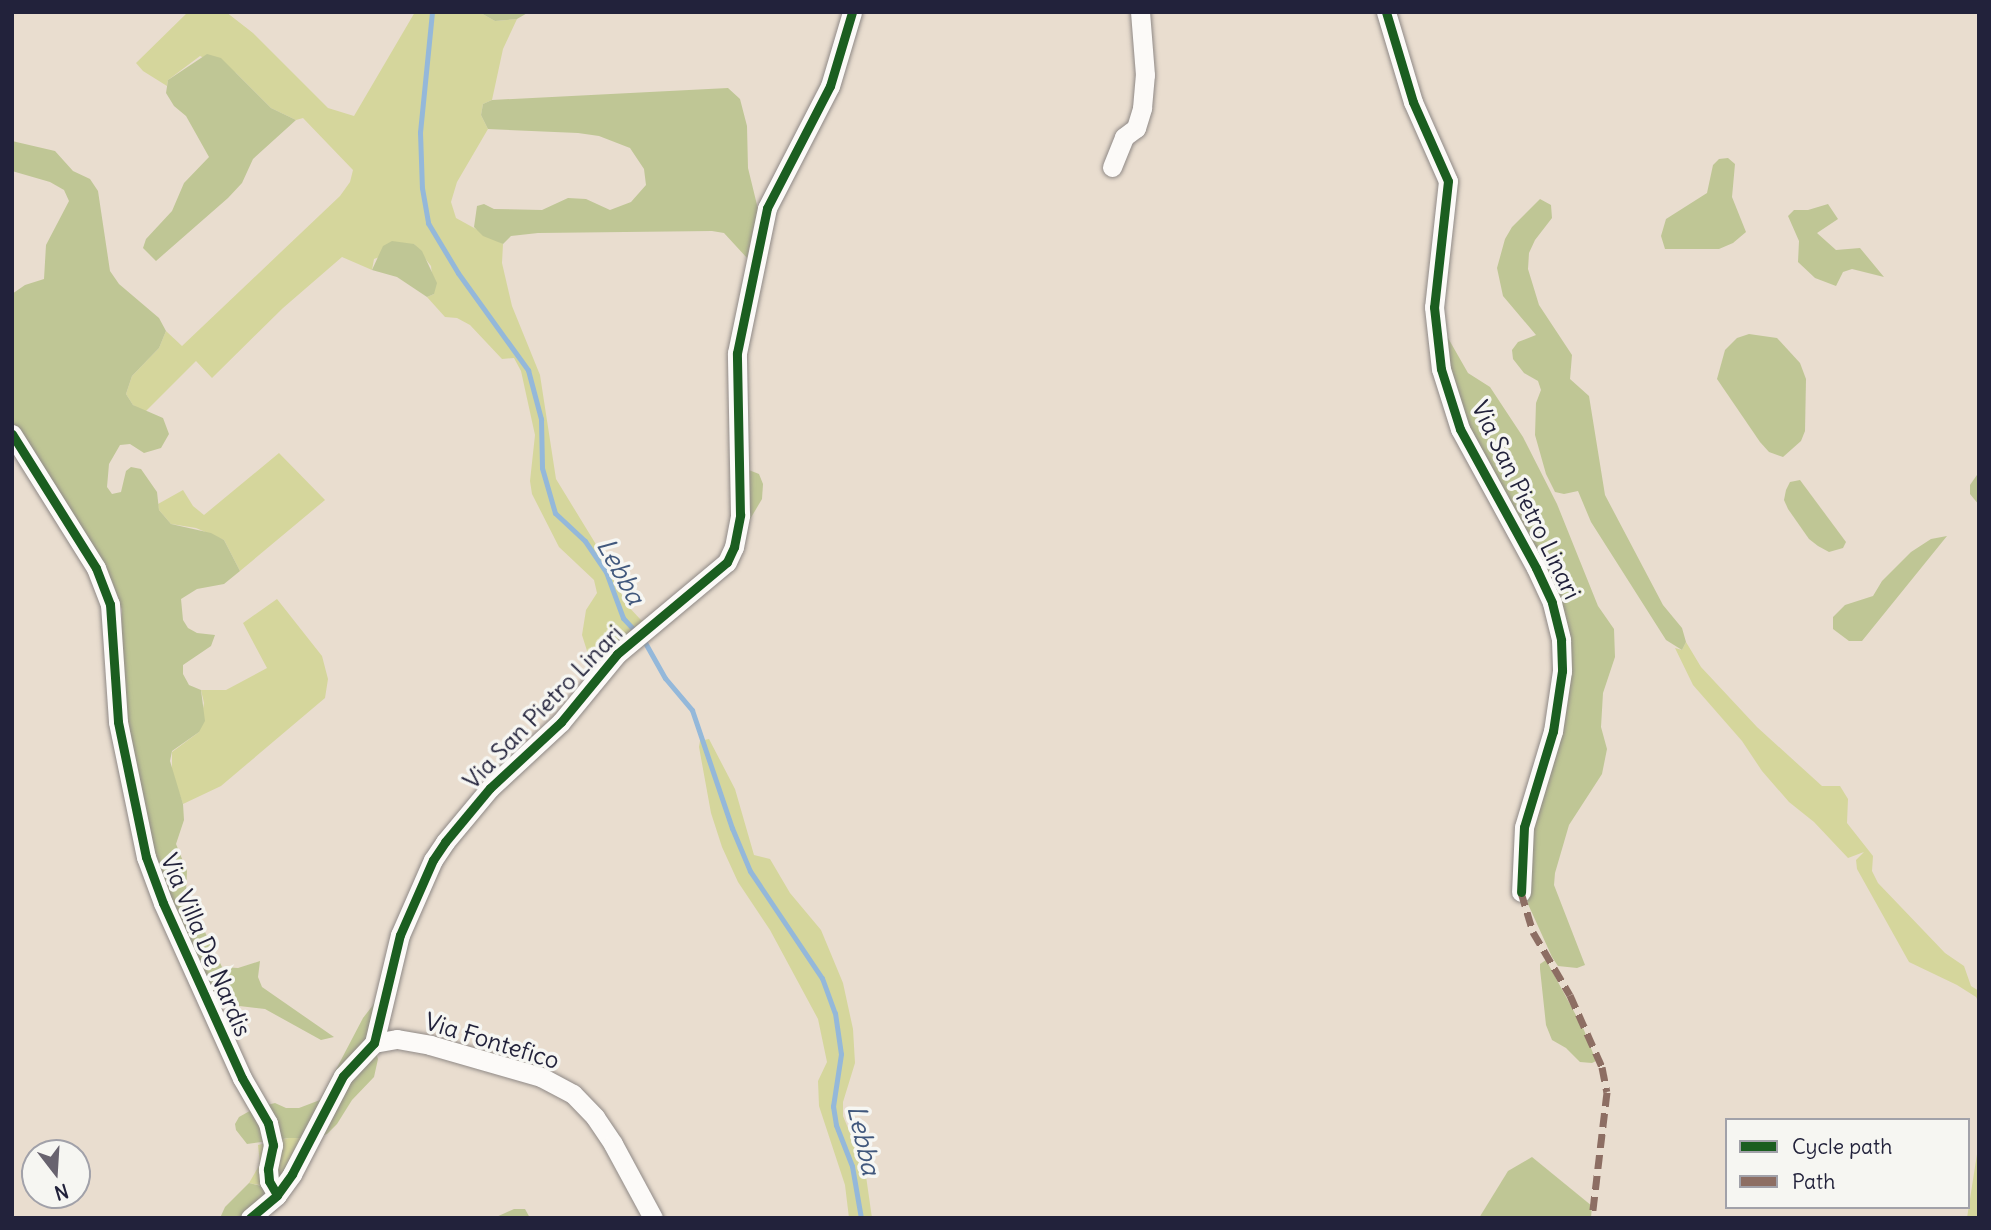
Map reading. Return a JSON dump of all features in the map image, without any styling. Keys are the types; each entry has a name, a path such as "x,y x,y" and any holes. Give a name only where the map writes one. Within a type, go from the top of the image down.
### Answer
{"street":[{"name":"Via San Pietro Linari","path":"250,1218 277,1195 292,1174 343,1076 374,1043 400,936 433,860 445,842 490,788 561,722 596,678 639,634 727,562 734,547 740,515 737,353 767,208 830,86 852,12"},
{"path":"1112,167 1124,136 1136,128 1142,108 1145,75 1140,12"},
{"name":"Via San Pietro Linari","path":"1386,12 1413,102 1448,181 1434,307 1441,369 1460,429 1536,568 1552,603 1561,640 1562,671 1553,731 1524,827 1521,892"},
{"name":"Via Villa De Nardis","path":"12,434 96,568 110,604 118,722 146,857 163,903 242,1078 268,1123 273,1145 268,1169 277,1195"},
{"name":"Via Fontefico","path":"374,1043 397,1039 430,1045 541,1077 573,1094 613,1144 653,1218"}],"green space":[{"path":"188,12 226,12 253,33 328,108 354,116 415,12 479,12 495,21 517,19 503,49 492,100 483,104 481,115 488,129 457,182 451,202 456,218 503,244 502,263 512,306 540,375 556,479 608,564 626,604 641,620 651,621 598,666 588,654 582,635 586,610 597,593 594,580 559,547 532,494 530,481 535,435 521,371 514,358 502,359 470,325 457,318 445,317 427,297 434,294 431,266 414,244 374,259 372,270 342,257 283,308 212,378 196,361 145,412 133,405 126,394 132,376 159,348 166,331 182,346 340,196 350,182 353,170 303,118 296,120 271,108 236,73 200,56 168,80 167,86 143,71 136,63"},
{"path":"479,12 529,12 517,19 495,21"},
{"path":"207,54 221,58 271,108 296,120 253,159 242,183 228,198 156,261 143,248 146,239 172,211 184,183 209,157 186,116 174,106 166,93 168,80"},
{"path":"728,88 740,99 747,126 748,168 758,209 747,258 724,233 712,231 538,233 511,236 503,244 483,236 474,227 477,206 484,204 494,209 542,210 568,198 586,199 610,210 631,202 646,185 644,169 630,148 599,136 578,133 488,129 481,115 483,104 492,100"},
{"path":"12,141 55,151 73,171 90,179 98,191 110,271 119,284 159,318 166,331 159,348 132,376 126,394 133,405 163,418 169,434 161,448 144,453 130,444 120,445 109,464 107,487 112,494 121,492 126,471 131,467 141,469 157,492 159,510 171,524 211,533 224,540 240,571 224,584 197,589 181,599 183,620 188,628 197,633 215,635 211,646 183,665 183,674 189,685 201,690 205,721 199,732 172,751 170,761 183,804 184,820 176,844 187,871 186,893 222,967 238,968 260,961 258,977 262,987 334,1037 321,1040 265,1009 223,1004 211,994 159,876 128,724 121,644 122,610 112,581 12,430 12,294 25,285 44,279 46,245 69,201 64,190 50,182 12,171"},
{"path":"1728,158 1735,164 1732,197 1746,232 1733,243 1719,249 1665,249 1661,236 1666,219 1707,193 1713,165 1719,159"},
{"path":"1540,199 1551,205 1552,218 1535,240 1529,253 1528,269 1539,305 1572,355 1570,379 1589,396 1605,495 1663,605 1682,628 1686,642 1682,650 1666,640 1591,522 1578,491 1564,494 1555,492 1546,474 1535,435 1536,403 1541,390 1538,381 1524,373 1513,359 1512,350 1518,342 1536,335 1503,296 1497,268 1505,239 1512,227"},
{"path":"1828,204 1838,219 1817,233 1836,250 1860,248 1884,277 1852,269 1843,272 1836,286 1815,278 1798,262 1799,241 1788,216 1794,210 1808,210"},
{"path":"392,241 414,244 422,251 437,283 434,294 427,297 397,277 372,270 383,246"},
{"path":"1749,334 1777,338 1800,363 1806,379 1805,431 1801,441 1783,457 1769,452 1760,442 1717,379 1725,350 1737,338"},
{"path":"1443,337 1448,338 1468,373 1490,387 1523,437 1557,504 1598,606 1614,629 1615,657 1603,693 1601,727 1607,749 1602,774 1569,825 1555,873 1554,885 1585,965 1577,968 1558,966 1552,957 1528,904 1524,884 1563,639 1462,430"},
{"path":"279,453 325,500 240,571 224,540 196,528 171,524 159,510 158,504 183,490 193,506 204,515"},
{"path":"741,467 759,474 763,484 762,499 746,526"},
{"path":"1979,472 1979,505 1970,494 1970,485"},
{"path":"1800,480 1846,542 1843,548 1829,552 1818,546 1809,539 1788,509 1784,500 1786,490 1790,482"},
{"path":"1947,536 1862,641 1849,641 1833,629 1833,617 1845,605 1873,596 1882,581 1911,552 1931,539"},
{"path":"277,599 322,656 328,679 325,698 221,786 183,804 172,773 172,752 199,732 204,703 201,690 226,690 267,668 243,623"},
{"path":"1686,642 1701,667 1757,727 1822,786 1840,786 1848,799 1847,823 1873,856 1872,871 1878,883 1945,953 1964,966 1971,986 1979,991 1979,1003 1976,997 1957,985 1909,962 1857,869 1856,860 1864,852 1848,858 1814,822 1789,802 1762,771 1742,741 1693,685 1675,648 1682,650"},
{"path":"709,739 735,789 754,855 770,859 790,893 821,930 843,983 853,1029 855,1063 843,1102 843,1116 865,1169 872,1218 849,1218 845,1185 819,1106 818,1081 827,1062 818,1019 770,930 738,882 722,847 711,813 699,747 700,741"},
{"path":"1546,960 1584,1030 1596,1061 1592,1063 1580,1062 1566,1048 1552,1040 1546,1025 1540,969 1540,964"},
{"path":"380,996 372,1041 378,1059 374,1077 352,1100 337,1124 327,1134 316,1138 289,1138 247,1144 236,1130 235,1124 239,1117 255,1108 275,1103 286,1108 299,1108 320,1100 363,1018"},
{"path":"289,1138 306,1138 279,1189 249,1183 260,1164 258,1145"},
{"path":"1979,1145 1979,1218 1967,1218 1970,1209"},
{"path":"1532,1157 1592,1206 1591,1218 1479,1218 1508,1171"},
{"path":"249,1183 270,1188 241,1218 220,1218 225,1207"},
{"path":"514,1209 525,1209 530,1218 494,1218"}],"waterway":[{"name":"Lebba","path":"432,12 420,132 422,188 428,223 458,273 528,370 541,419 542,468 555,513 585,541 606,572 623,618 636,632"},
{"name":"Lebba","path":"643,639 665,678 692,710 732,828 750,871 822,978 835,1013 841,1054 833,1106 836,1125 852,1166 861,1218"}],"marked path":[{"path":"1521,892 1533,932 1570,995 1602,1067 1607,1092 1592,1218"}],"cycle path":[{"path":"250,1218 277,1195 292,1174 343,1076 374,1043 400,935 433,860 445,842 490,788 561,722 617,654 727,562 734,547 740,515 737,353 767,208 830,86 852,12"},
{"path":"1386,12 1413,102 1448,181 1434,307 1441,369 1460,429 1536,568 1552,603 1561,640 1562,671 1553,731 1524,827 1521,892"},
{"path":"12,434 96,568 110,604 118,722 146,857 163,903 242,1078 268,1123 273,1145 268,1169 269,1181 277,1195"}]}
